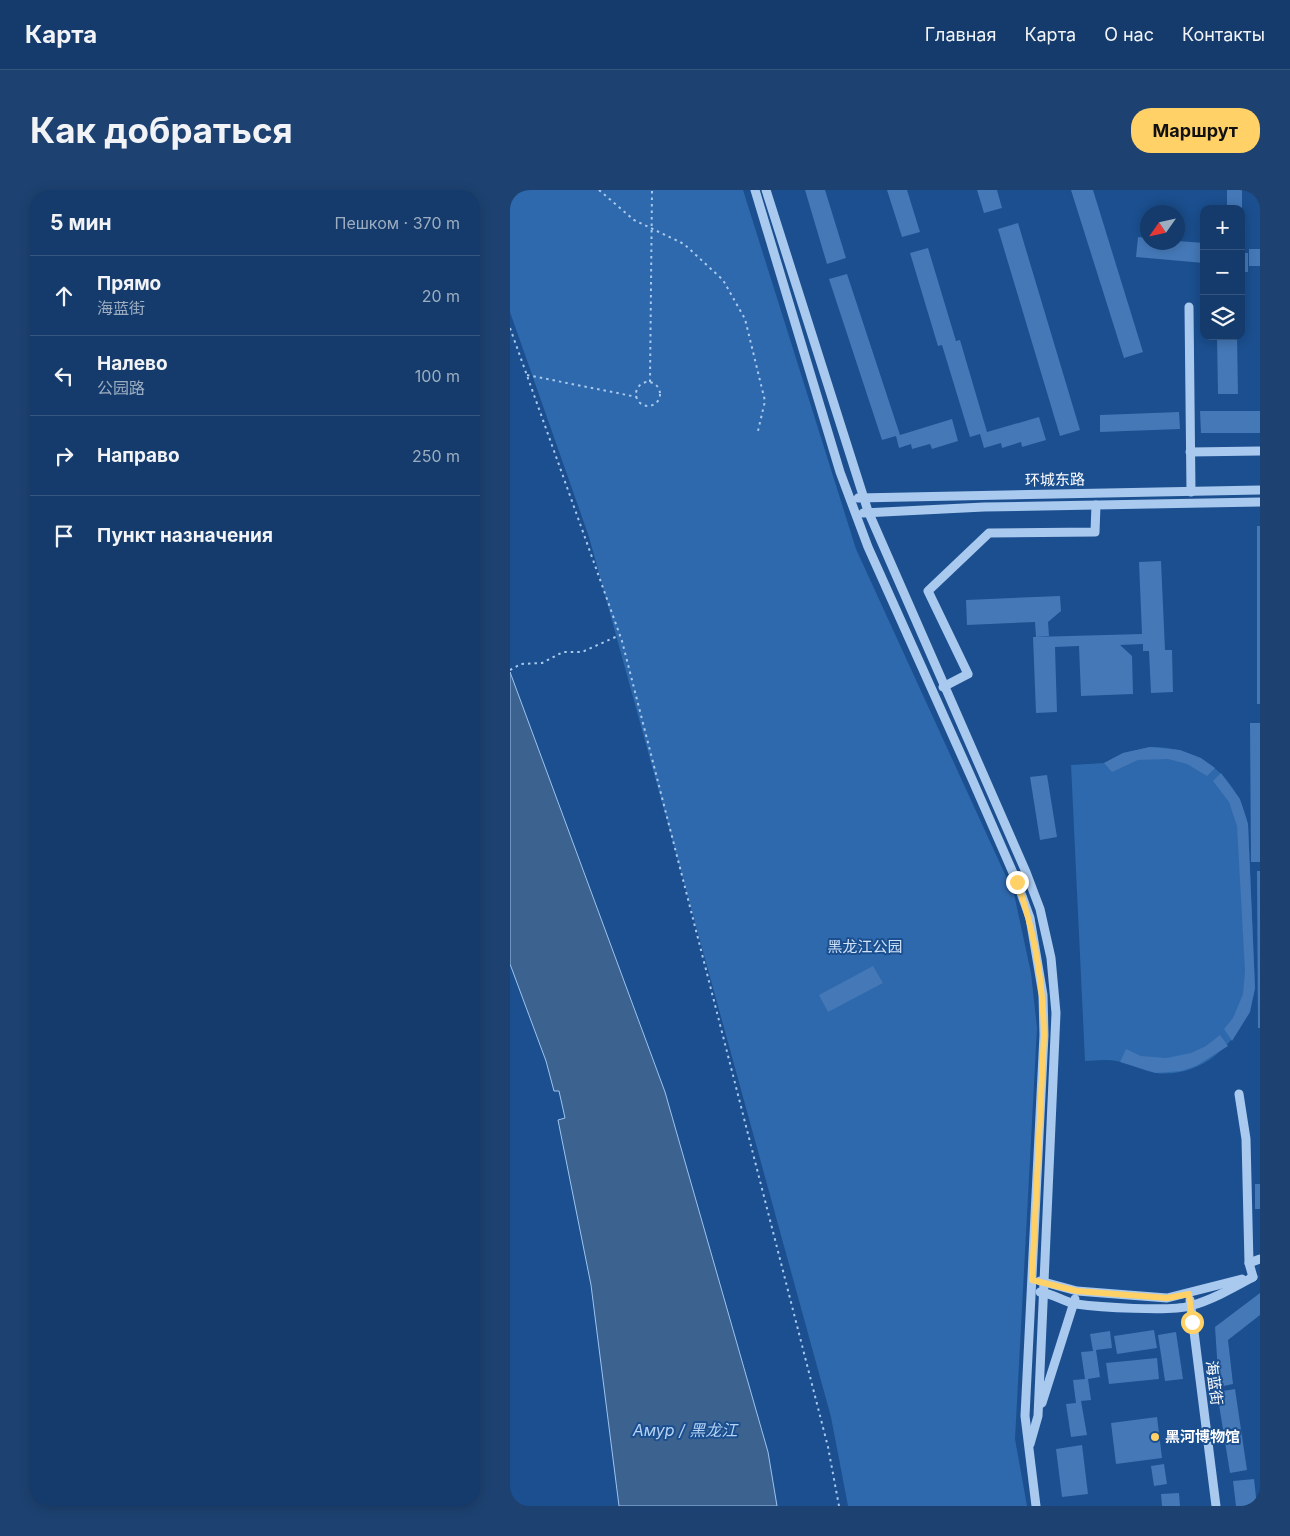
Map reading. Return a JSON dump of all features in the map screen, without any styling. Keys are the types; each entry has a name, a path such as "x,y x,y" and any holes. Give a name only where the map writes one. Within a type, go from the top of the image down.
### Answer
{"street":[{"path":"755,190 850,500 868,547 1017,882 1030,918 1044,995 1044,1035 1025,1416 1036,1506"},
{"path":"766,190 868,511 1026,872 1040,909 1051,958 1055,987 1056,1039 1038,1416"},
{"path":"1189,307 1191,492"},
{"path":"1190,452 1260,451"},
{"name":"环城东路","path":"850,500 863,497 1260,490"},
{"name":"环城东路","path":"856,515 868,511 1260,502"},
{"path":"943,686 968,674 928,591 989,533 1095,532 1096,505"},
{"path":"1239,1094 1246,1139 1249,1263 1252,1277"},
{"path":"1249,1263 1260,1259"},
{"path":"1032,1280 1044,1281 1077,1291 1167,1298 1252,1277"},
{"path":"1031,1291 1057,1295 1073,1304 1165,1309 1190,1306 1223,1293 1252,1277"},
{"path":"1029,1449 1077,1291"},
{"name":"海蓝街","path":"1189,1294 1216,1506"}],"path":[{"path":"599,190 634,220 684,244 700,257 722,280 745,319 765,401 758,431"},
{"path":"650,382 652,190"},
{"path":"510,328 620,636 828,1447 839,1506"},
{"path":"527,375 637,397 644,405 656,403 660,392 657,385 650,382 639,386 637,397"},
{"path":"510,670 521,664 542,662 563,652 582,652 620,636"}],"green space":[{"name":"黑龙江公园","path":"510,190 743,190 856,549 1014,894 1031,973 1037,1028 1015,1439 1027,1506 848,1506 831,1417 589,537 510,312"},
{"path":"1150,747 1168,748 1184,752 1200,758 1213,767 1225,778 1235,792 1243,807 1248,824 1255,988 1251,1005 1234,1037 1222,1050 1208,1061 1192,1069 1175,1073 1151,1072 1112,1060 1085,1061 1071,765 1104,763 1123,753"}],"water":[{"name":"Амур / 黑龙江","path":"510,672 665,1092 768,1452 777,1506 619,1506 591,1285 558,1120 565,1118 559,1091 554,1091 546,1061 510,964"}],"building":[{"path":"805,190 825,190 846,258 827,264"},
{"path":"887,190 907,190 920,232 902,237"},
{"path":"977,190 997,190 1002,208 984,213"},
{"path":"1071,190 1093,190 1143,352 1124,358"},
{"path":"1227,190 1242,190 1242,205 1227,205"},
{"path":"1018,223 1080,430 1060,436 998,229"},
{"path":"1138,237 1140,237 1140,250 1185,250 1185,242 1200,243 1200,263 1136,257"},
{"path":"928,248 956,341 960,340 987,432 1039,417 1046,440 1022,447 1021,442 1002,448 1001,443 984,448 980,434 970,437 942,345 938,346 910,253"},
{"path":"1249,249 1260,249 1260,266 1249,266"},
{"path":"1245,253 1248,253 1248,272 1245,272"},
{"path":"847,274 900,435 952,419 958,441 932,449 930,444 912,449 911,444 899,448 896,436 882,440 829,279"},
{"path":"1217,340 1237,340 1238,394 1218,394"},
{"path":"1200,411 1260,411 1260,433 1201,433"},
{"path":"1179,412 1180,429 1100,432 1100,415"},
{"path":"1257,526 1260,526 1260,704 1257,704"},
{"path":"1161,561 1165,650 1172,650 1173,692 1151,693 1149,651 1143,651 1143,644 1120,645 1132,656 1133,694 1081,696 1079,646 1055,647 1057,712 1036,713 1033,637 1142,634 1139,562"},
{"path":"1060,596 1061,611 1048,622 1049,636 1036,637 1035,622 967,625 966,600"},
{"path":"1250,723 1260,723 1260,862 1251,862"},
{"path":"1150,747 1180,750 1201,758 1215,768 1207,776 1187,764 1168,759 1138,760 1112,772 1104,763 1123,753"},
{"path":"1221,773 1240,799 1248,824 1255,988 1250,1012 1232,1041 1224,1029 1233,1018 1243,994 1245,971 1237,826 1229,802 1213,781"},
{"path":"1047,775 1057,837 1040,840 1030,777"},
{"path":"1257,871 1260,871 1260,1028 1258,1028"},
{"path":"873,966 883,983 828,1012 819,995"},
{"path":"1220,1035 1228,1046 1196,1066 1181,1071 1156,1073 1120,1062 1126,1049 1141,1056 1166,1058 1191,1053 1206,1046"},
{"path":"1255,1184 1260,1184 1260,1209 1255,1209"},
{"path":"1260,1293 1260,1315 1228,1340 1233,1384 1219,1387 1215,1327"},
{"path":"1154,1330 1157,1348 1117,1354 1114,1336"},
{"path":"1110,1331 1112,1348 1096,1350 1100,1377 1088,1379 1091,1400 1081,1401 1087,1435 1071,1437 1066,1404 1076,1403 1073,1380 1085,1379 1081,1352 1093,1351 1090,1334"},
{"path":"1176,1332 1183,1379 1165,1381 1158,1335"},
{"path":"1157,1358 1159,1379 1109,1384 1106,1363"},
{"path":"1235,1389 1247,1470 1230,1473 1217,1392"},
{"path":"1157,1417 1162,1458 1116,1464 1111,1423"},
{"path":"1082,1445 1088,1494 1062,1497 1056,1449"},
{"path":"1164,1464 1167,1484 1154,1486 1151,1466"},
{"path":"1254,1479 1257,1506 1236,1506 1233,1481"},
{"path":"1179,1493 1180,1506 1162,1506 1161,1494"}],"place":[{"name":"黑河博物馆","path":"1155,1437"}],"route":[{"path":"1017,882 1030,918 1044,995 1044,1035 1032,1280 1044,1281 1077,1291 1167,1298 1189,1294 1192,1322"}]}
